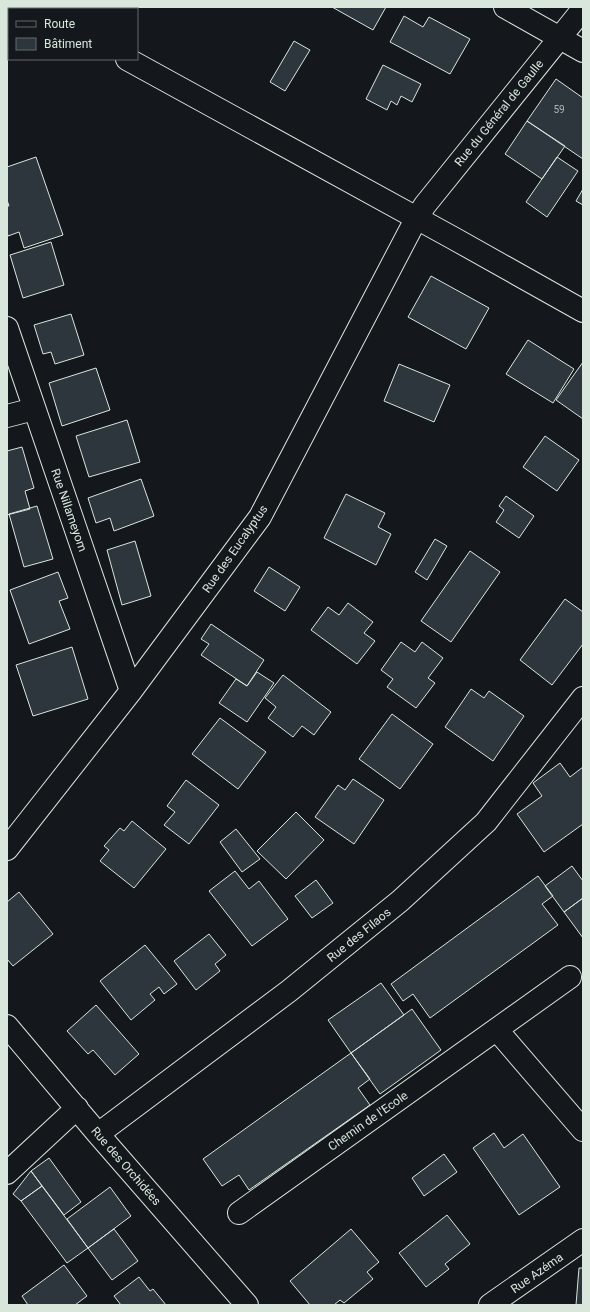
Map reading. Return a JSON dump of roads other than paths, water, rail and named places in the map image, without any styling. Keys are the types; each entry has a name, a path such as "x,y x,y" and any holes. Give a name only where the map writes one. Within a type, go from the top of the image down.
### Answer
{"street":[{"path":"505,7 583,51"},
{"name":"Rue du Général de Gaulle","path":"416,219 425,205 583,9"},
{"path":"129,60 583,312"},
{"name":"Rue des Eucalyptus","path":"7,849 132,691 260,517 416,219"},
{"name":"Rue Nillameyom","path":"7,328 132,691"},
{"path":"7,416 34,409"},
{"name":"Rue des Filaos","path":"98,1134 289,991 400,901 486,822 583,698"},
{"name":"Chemin de l'Ecole","path":"239,1213 570,978"},
{"name":"Rue des Orchidées","path":"7,1026 244,1304"},
{"path":"496,1030 583,1130"},
{"path":"7,1173 77,1108"},
{"name":"Rue Azéma","path":"490,1305 583,1240"}]}
